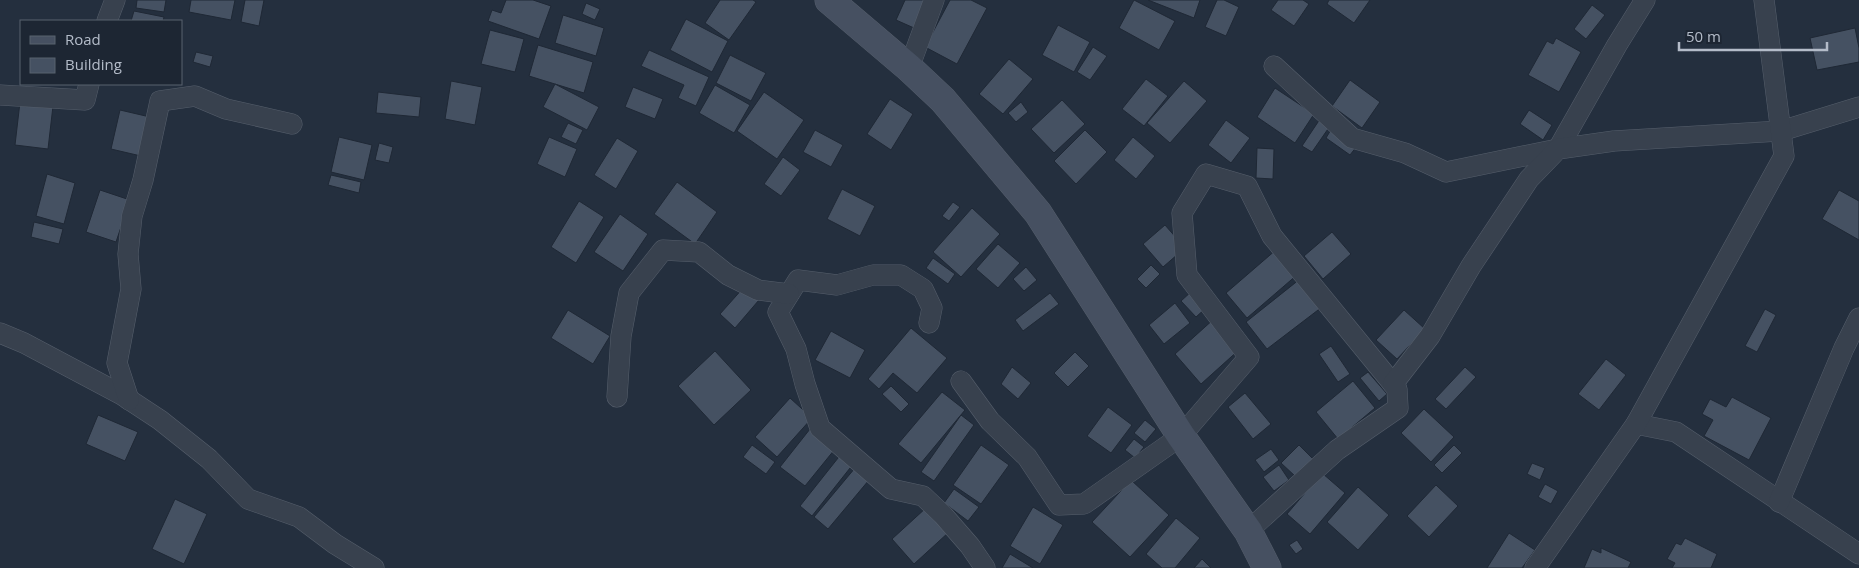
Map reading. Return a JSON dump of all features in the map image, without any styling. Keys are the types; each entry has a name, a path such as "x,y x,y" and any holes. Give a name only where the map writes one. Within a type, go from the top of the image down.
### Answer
{"main road":[{"path":"829,0 909,68 943,100 1038,213 1181,436 1248,531 1268,568"}],"street":[{"path":"107,20 115,0"},
{"path":"909,68 934,0"},
{"path":"1393,384 1430,336 1471,266 1529,179 1558,149 1645,0"},
{"path":"1534,568 1636,424 1784,156 1763,2"},
{"path":"1274,66 1352,138 1406,153 1446,172 1558,149 1614,141 1781,131 1859,107"},
{"path":"0,95 85,100 89,85"},
{"path":"129,400 117,363 131,290 128,254 132,216 160,101 195,96 226,109 292,124"},
{"path":"961,381 990,421 1027,457 1059,505 1084,504 1181,436 1249,357 1187,275 1182,213 1206,174 1247,186 1272,236 1397,389 1398,408 1337,450 1248,531"},
{"path":"616,397 621,336 629,293 663,250 699,252 728,275 758,290 790,294"},
{"path":"929,323 932,308 923,289 901,276 872,275 837,285 798,280 778,312 796,349 805,384 820,428 891,489 923,496 943,515 970,546 985,568"},
{"path":"1779,502 1844,348 1859,318"},
{"path":"0,333 82,372 129,400 160,420 209,459 248,499 299,517 335,544 374,568"},
{"path":"1636,424 1676,432 1859,554"}],"building":[{"path":"137,0 166,0 164,12 136,8"},
{"path":"191,0 235,0 231,20 189,12"},
{"path":"245,0 264,0 259,26 241,22"},
{"path":"506,0 533,0 551,6 539,39 488,21 492,10 501,13"},
{"path":"720,0 753,0 756,2 729,40 705,23"},
{"path":"905,0 927,0 914,28 896,20"},
{"path":"950,0 971,0 987,8 957,64 925,47"},
{"path":"1134,0 1175,21 1159,50 1119,28"},
{"path":"1148,0 1200,0 1194,18"},
{"path":"1217,0 1224,0 1239,7 1226,36 1205,27"},
{"path":"1278,0 1303,0 1309,4 1294,26 1271,10"},
{"path":"1329,0 1370,0 1354,23 1327,4"},
{"path":"586,3 600,9 595,20 582,14"},
{"path":"1592,5 1605,15 1586,39 1574,29"},
{"path":"134,11 164,17 163,20 131,20"},
{"path":"563,15 604,28 596,56 555,43"},
{"path":"686,19 728,41 712,72 670,50"},
{"path":"1058,25 1090,42 1074,72 1042,55"},
{"path":"1855,28 1859,48 1859,62 1817,70 1810,38"},
{"path":"490,30 524,39 515,72 481,64"},
{"path":"1556,38 1581,52 1559,92 1528,75 1547,41 1553,44"},
{"path":"538,45 593,62 584,93 529,76"},
{"path":"1093,47 1107,56 1090,80 1077,72"},
{"path":"649,50 709,77 696,106 678,98 684,85 641,66"},
{"path":"196,52 213,56 210,67 193,62"},
{"path":"730,55 766,73 751,101 716,83"},
{"path":"1009,59 1033,79 1003,114 979,94"},
{"path":"1146,79 1168,96 1144,126 1122,109"},
{"path":"1350,80 1380,102 1362,128 1332,106"},
{"path":"451,81 482,87 475,125 445,119"},
{"path":"1184,81 1207,101 1170,143 1147,123"},
{"path":"555,84 599,107 587,130 543,107"},
{"path":"715,85 750,105 734,133 699,113"},
{"path":"633,87 663,99 655,119 625,107"},
{"path":"1275,88 1314,114 1295,143 1257,117"},
{"path":"378,92 421,97 419,117 376,113"},
{"path":"764,92 804,120 777,159 737,131"},
{"path":"890,99 913,114 891,150 867,134"},
{"path":"1062,100 1085,124 1054,153 1031,129"},
{"path":"20,102 53,106 48,149 15,145"},
{"path":"1021,102 1028,112 1016,122 1008,113"},
{"path":"120,110 150,117 141,156 111,149"},
{"path":"1529,110 1552,125 1543,140 1520,124"},
{"path":"1320,119 1330,126 1312,152 1302,146"},
{"path":"1226,120 1250,138 1231,163 1208,145"},
{"path":"568,123 583,130 576,144 561,137"},
{"path":"1332,128 1357,146 1350,155 1326,138"},
{"path":"815,130 843,145 831,167 803,152"},
{"path":"1085,130 1107,152 1076,184 1054,161"},
{"path":"339,137 372,145 364,180 331,172"},
{"path":"549,137 577,149 565,177 537,164"},
{"path":"1133,137 1155,156 1136,179 1114,160"},
{"path":"617,138 638,151 616,189 594,175"},
{"path":"379,143 393,147 389,163 375,160"},
{"path":"1257,148 1274,149 1273,179 1256,178"},
{"path":"783,157 800,170 781,196 764,184"},
{"path":"47,174 75,183 64,224 36,216"},
{"path":"331,175 361,182 359,193 328,185"},
{"path":"677,182 717,212 695,244 654,214"},
{"path":"842,189 875,206 860,236 827,219"},
{"path":"100,190 130,200 116,242 86,232"},
{"path":"1839,190 1859,201 1859,240 1822,219"},
{"path":"579,201 604,217 576,263 551,247"},
{"path":"953,202 960,207 949,221 942,216"},
{"path":"972,208 1000,234 961,277 933,252"},
{"path":"620,214 648,234 623,271 594,252"},
{"path":"34,222 63,229 59,244 31,237"},
{"path":"1165,225 1185,248 1163,267 1143,244"},
{"path":"1332,232 1351,254 1323,279 1304,256"},
{"path":"998,244 1020,263 998,288 976,269"},
{"path":"1277,249 1298,274 1247,318 1226,293"},
{"path":"933,258 955,274 948,284 926,268"},
{"path":"1151,265 1160,274 1146,288 1137,279"},
{"path":"1026,267 1037,280 1024,291 1013,279"},
{"path":"1300,279 1322,307 1267,349 1246,322"},
{"path":"744,287 759,300 735,328 720,314"},
{"path":"1193,290 1207,307 1196,317 1181,301"},
{"path":"1050,293 1059,304 1023,331 1015,320"},
{"path":"1175,303 1190,323 1164,344 1149,325"},
{"path":"1765,309 1776,315 1757,352 1745,346"},
{"path":"568,310 610,336 593,364 551,338"},
{"path":"1404,310 1425,329 1397,359 1376,340"},
{"path":"1215,318 1241,348 1201,384 1175,354"},
{"path":"911,328 947,358 917,393 893,373 879,389 868,379"},
{"path":"831,331 865,350 850,378 815,360"},
{"path":"1331,346 1350,374 1338,382 1319,354"},
{"path":"715,351 751,390 714,425 678,386"},
{"path":"1075,352 1089,366 1068,387 1054,373"},
{"path":"1606,359 1626,375 1599,410 1578,394"},
{"path":"1012,367 1031,383 1018,399 1001,384"},
{"path":"1465,367 1476,377 1446,409 1435,399"},
{"path":"1368,372 1387,394 1379,401 1360,378"},
{"path":"1353,381 1375,408 1338,439 1316,412"},
{"path":"891,386 909,404 901,412 882,394"},
{"path":"942,392 965,410 921,463 898,444"},
{"path":"1245,393 1271,424 1253,439 1228,407"},
{"path":"1732,397 1771,418 1749,460 1704,436 1713,420 1702,414 1710,399 1726,407"},
{"path":"790,398 812,418 777,457 755,437"},
{"path":"1108,407 1132,425 1111,453 1087,436"},
{"path":"1424,409 1454,437 1431,462 1401,433"},
{"path":"98,415 138,432 125,461 86,444"},
{"path":"961,415 974,425 934,481 921,472"},
{"path":"1145,420 1156,429 1145,442 1134,433"},
{"path":"810,429 835,449 805,486 780,467"},
{"path":"1134,439 1144,447 1135,458 1125,450"},
{"path":"752,445 775,462 766,474 743,457"},
{"path":"981,445 1009,465 981,504 953,485"},
{"path":"1299,445 1313,459 1296,477 1281,463"},
{"path":"1454,445 1462,453 1442,473 1434,465"},
{"path":"1271,449 1279,460 1264,472 1255,460"},
{"path":"842,453 854,463 812,516 800,506"},
{"path":"1532,463 1545,468 1540,480 1527,474"},
{"path":"1279,465 1289,480 1274,491 1263,477"},
{"path":"855,468 869,480 828,529 814,517"},
{"path":"1322,473 1345,493 1310,534 1287,514"},
{"path":"1131,480 1169,515 1130,557 1092,522"},
{"path":"1545,484 1558,491 1551,504 1538,497"},
{"path":"1436,485 1458,506 1429,537 1407,516"},
{"path":"1358,487 1389,515 1358,550 1327,522"},
{"path":"954,489 979,507 968,521 944,503"},
{"path":"175,499 207,514 184,564 152,549"},
{"path":"927,507 949,532 914,564 892,539"},
{"path":"1033,507 1063,525 1040,564 1010,546"},
{"path":"1176,518 1200,538 1175,568 1162,568 1146,554"},
{"path":"1509,533 1535,550 1522,568 1487,568"},
{"path":"1685,538 1717,554 1711,568 1672,568 1675,563 1667,559 1676,543 1681,545"},
{"path":"1297,540 1303,549 1296,554 1289,545"},
{"path":"1601,548 1631,562 1628,568 1584,568 1592,549 1601,553"},
{"path":"1010,554 1033,568 1002,568"},
{"path":"1202,559 1211,568 1194,568"}]}
